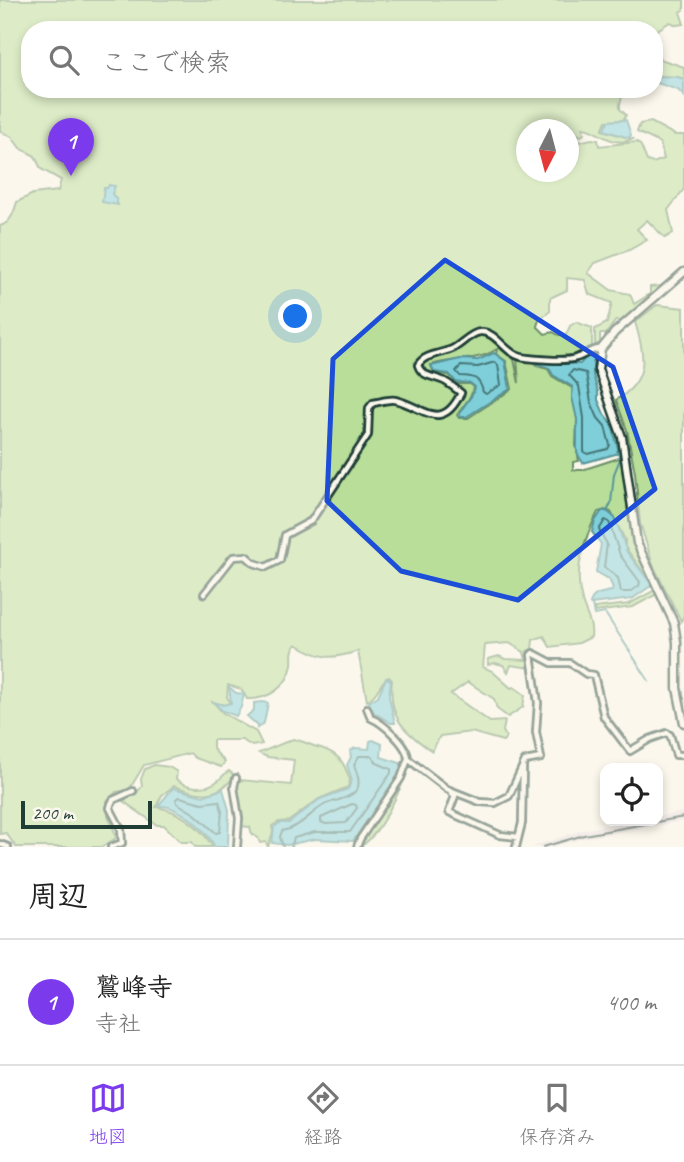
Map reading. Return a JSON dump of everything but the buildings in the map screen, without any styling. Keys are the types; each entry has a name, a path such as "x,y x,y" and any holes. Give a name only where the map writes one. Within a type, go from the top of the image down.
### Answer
{"main road":[{"path":"684,272 615,332 601,349 598,369 622,437 637,543 674,624 684,723"}],"street":[{"path":"204,594 233,557 246,555 254,563 266,567 280,560 285,535 310,521 368,435 369,408 373,403 397,401 428,415 437,416 447,411 461,393 444,381 426,376 418,365 424,358 450,350 482,332 522,357 574,359 591,349 601,349"},
{"path":"447,789 480,802 498,803 509,796 525,761 541,758 536,732 538,703 530,655 533,653 552,663 570,663 586,674 594,674 604,717 630,751 650,738 667,733 676,755 684,755"},
{"path":"357,847 401,778 408,759 408,752 383,723 371,719 368,708"},
{"path":"408,759 455,796 449,812 500,835 518,837"},
{"path":"516,847 522,823 523,765"},
{"path":"236,778 234,787 239,818 237,847"},
{"path":"111,847 121,843 121,829 110,808 111,804 113,800 133,791"},
{"path":"0,844 8,847"}],"highlighted area":[{"path":"445,260 613,367 655,489 518,600 401,571 327,501 333,359"}],"shaded area":[{"path":"684,812 684,821 663,825 663,815"},
{"path":"604,826 655,826 584,838 550,847 532,847 582,830"}],"green space":[{"path":"0,0 684,0 684,10 680,12 684,24 670,22 663,26 663,21 21,21 21,98 622,98 620,109 626,115 623,120 606,121 602,130 633,139 625,141 618,142 583,128 584,134 581,136 579,119 516,119 516,182 579,182 579,140 580,142 598,140 599,146 637,142 647,161 653,163 664,159 660,143 637,132 640,124 651,122 675,135 684,135 684,189 668,210 673,233 665,238 647,220 637,229 647,240 595,263 588,273 611,290 630,294 634,304 650,294 650,287 663,286 621,322 616,320 606,334 600,334 600,343 595,345 595,329 607,323 612,303 589,294 585,280 567,278 567,290 550,298 550,311 539,320 537,326 545,334 553,332 559,335 566,335 570,326 576,322 592,328 592,347 569,357 518,354 504,344 499,348 514,359 519,383 517,359 534,361 536,366 548,369 552,376 572,388 579,461 573,462 573,470 582,470 619,458 621,460 632,541 649,580 625,547 625,540 611,512 598,512 584,544 579,566 582,601 591,627 591,637 579,643 550,647 544,636 533,640 532,649 527,651 531,668 511,665 508,672 503,665 488,665 488,659 499,656 526,660 524,652 509,643 485,645 483,667 525,695 523,707 508,717 497,709 494,699 468,682 451,694 490,722 505,721 503,731 506,737 503,741 471,732 440,736 432,751 413,737 400,722 392,704 392,680 389,677 367,701 358,651 333,657 312,653 296,644 292,652 290,673 276,691 255,699 247,699 241,689 228,685 227,697 230,702 225,705 213,702 223,713 256,732 262,744 252,746 242,740 213,740 213,749 225,762 221,767 195,758 190,753 144,765 129,790 116,792 106,802 116,838 102,847 16,847 6,833 0,834 0,226 9,220 17,202 33,194 58,191 61,180 41,169 35,156 20,148 12,137 0,131","holes":["497,349 496,354 506,361 512,389 468,418 459,418 457,415 470,398 474,387 470,384 458,384 449,375 434,373 431,365 473,358"]},
{"path":"663,60 684,67 684,79 663,76"},
{"path":"657,305 684,308 684,616 681,621 653,565 640,523 627,430 616,400 635,384 640,375 642,356 635,322"},
{"path":"655,590 657,594 633,607 595,612 594,608 629,604"},
{"path":"293,739 337,756 350,780 348,787 319,799 289,821 272,826 273,832 268,847 266,842 260,843 250,827 241,826 237,783 240,780 291,785 294,760 267,757 259,753"},
{"path":"154,765 169,767 177,772 176,779 196,787 211,785 229,771 235,776 228,784 214,792 192,792 174,786 162,795 156,807 189,821 213,847 195,847 192,842 181,842 164,825 157,825 123,801 136,794 142,786 141,779 145,769"},
{"path":"408,767 401,787 381,824 359,847 360,841"}],"water":[{"path":"663,76 684,80 684,96 678,90 663,85"},
{"path":"626,120 631,135 629,138 604,130 608,121"},
{"path":"115,186 112,194 118,205 102,202 104,188"},
{"path":"592,351 596,354 593,375 598,400 612,424 619,453 583,463 577,453 573,387 553,375 549,368 537,364 580,364"},
{"path":"494,353 505,361 510,389 466,417 459,417 475,387 470,383 456,382 449,374 434,372 431,366 460,359 478,360"},
{"path":"602,511 607,511 615,518 627,552 652,585 632,599 590,604 595,596 612,591 613,588 609,579 596,572 601,544 592,532"},
{"path":"386,678 391,680 389,697 395,723 373,712 369,702 378,696"},
{"path":"229,687 236,693 244,694 236,716 223,711 213,702 223,705 231,703"},
{"path":"254,703 268,703 264,723 257,728 247,716 254,710"},
{"path":"370,741 382,744 381,757 403,764 402,770 353,841 315,839 287,845 272,843 274,827 280,823 289,823 320,799 348,789 352,780 347,765 351,757 350,751 355,748 369,749"},
{"path":"173,788 203,796 223,789 229,810 228,847 215,847 191,819 174,809 158,806"}],"waterway":[{"path":"607,512 611,503 614,474 620,459 617,451"},
{"path":"592,604 594,615 605,613 649,681"},
{"path":"682,689 684,702"}],"railway":[{"path":"543,847 584,835 684,817"}],"place":[{"name":"鷲峰寺","path":"71,176"}]}
